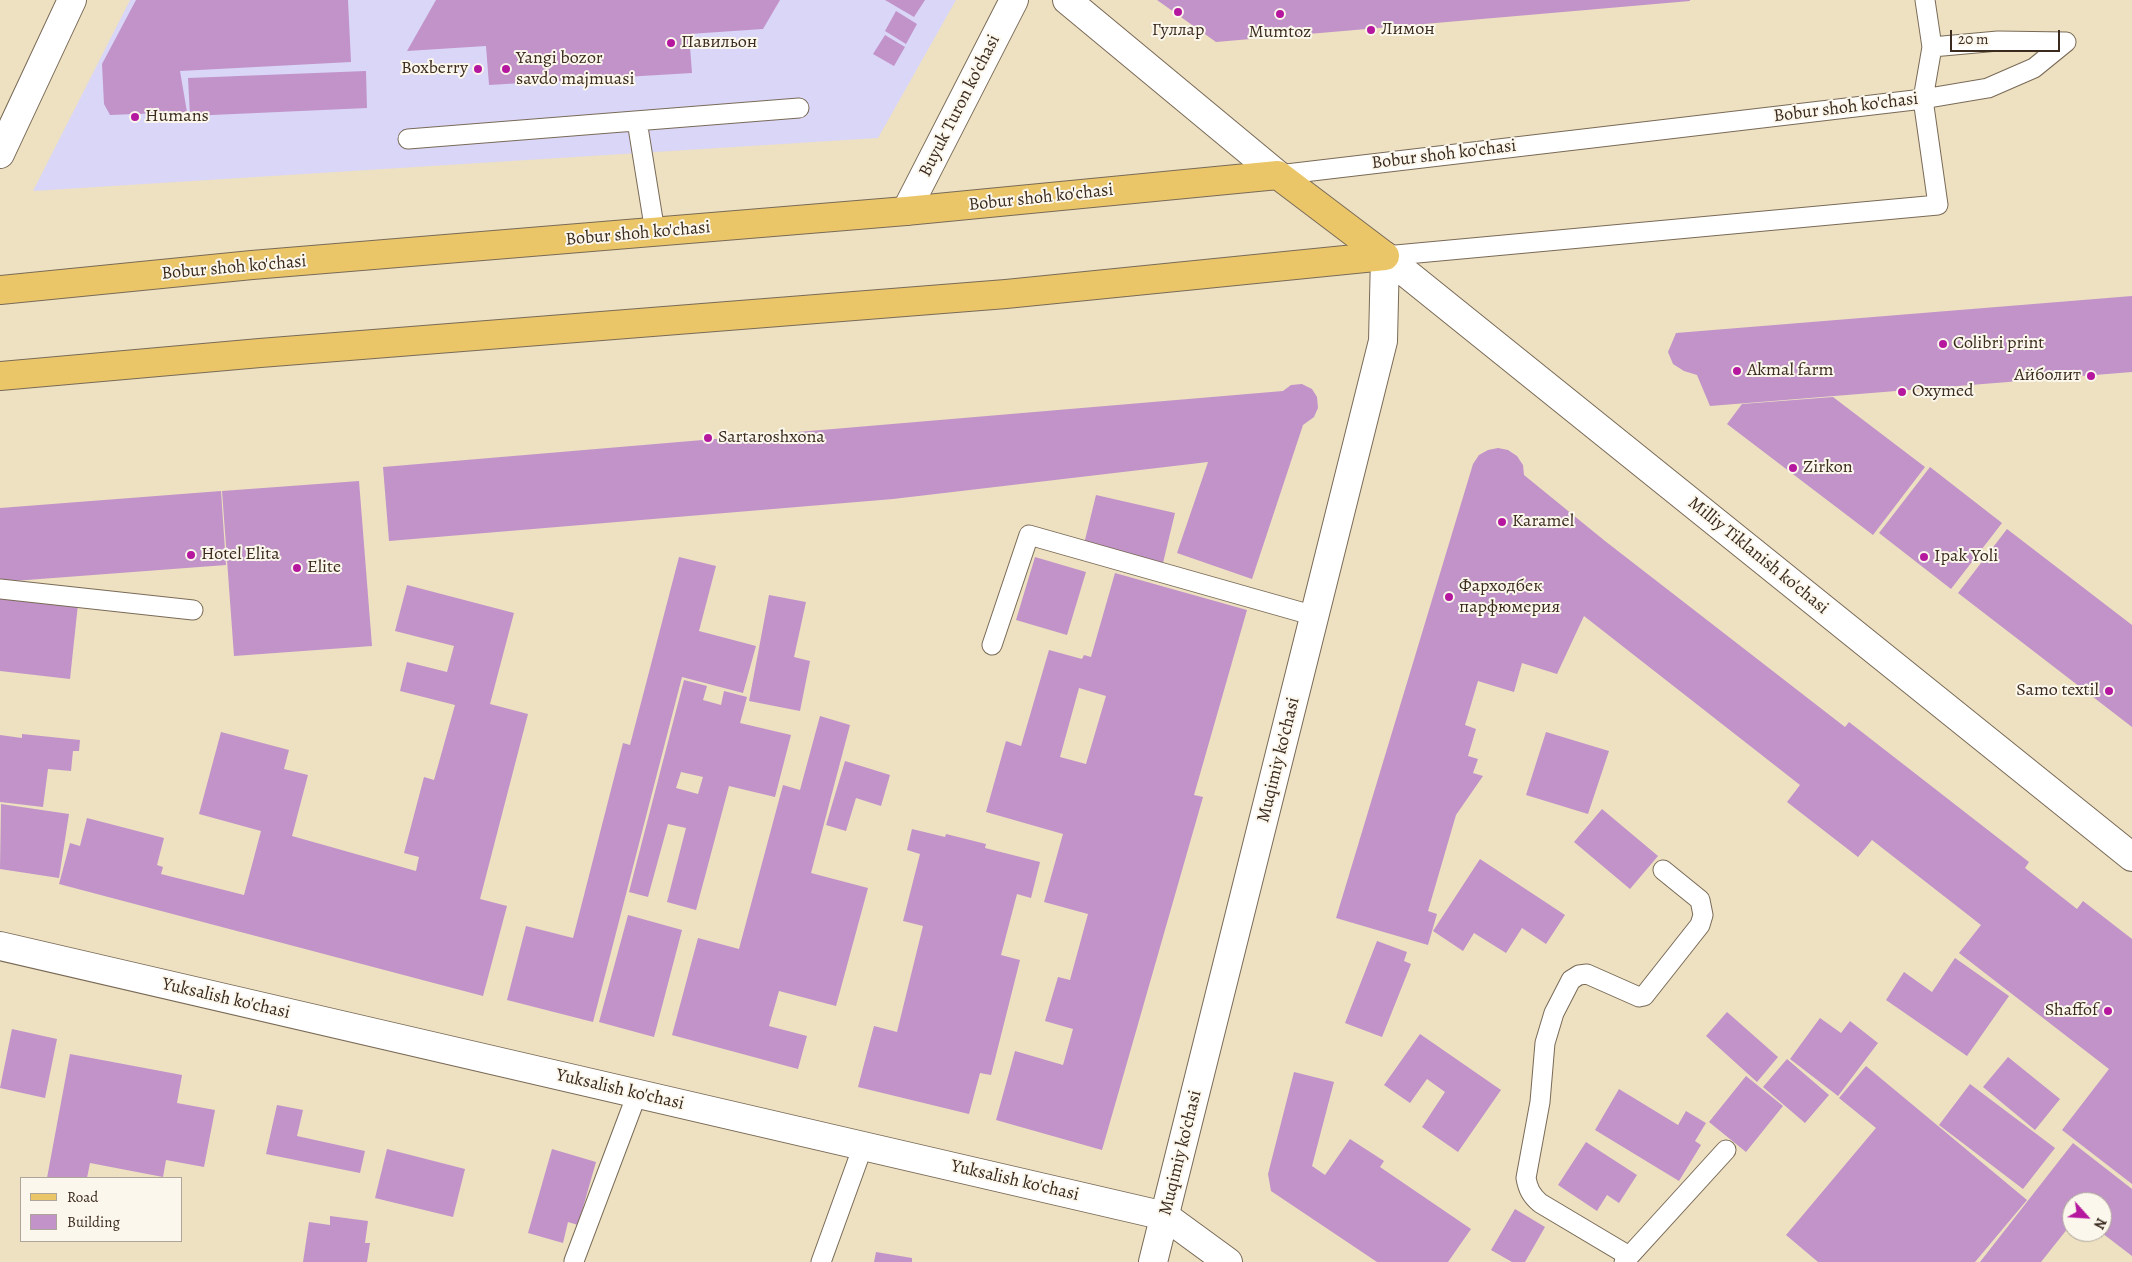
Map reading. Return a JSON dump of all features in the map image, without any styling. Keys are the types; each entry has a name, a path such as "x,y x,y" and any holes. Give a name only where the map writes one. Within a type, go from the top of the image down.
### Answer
{"main road":[{"name":"Bobur shoh ko'chasi","path":"0,290 252,265 906,211 1278,175"},
{"path":"1278,175 1384,256"},
{"path":"0,376 996,295 1384,256"}],"street":[{"path":"0,154 72,0"},
{"name":"Buyuk Turon ko'chasi","path":"906,211 1014,0"},
{"path":"1067,0 1278,175"},
{"name":"Muqimiy ko'chasi","path":"1152,1262 1383,341 1384,256"},
{"name":"Milliy Tiklanish ko'chasi","path":"1384,256 2132,857"},
{"name":"Yuksalish ko'chasi","path":"0,946 1165,1216 1228,1262"}],"lane":[{"path":"1384,256 1938,204 1923,99 1932,47 1925,0"},
{"name":"Bobur shoh ko'chasi","path":"1278,175 1923,99 1988,88 2034,68 2066,42 1998,41 1932,47"},
{"path":"408,139 799,108"},
{"path":"637,121 655,232"},
{"path":"992,645 1029,534 1315,616"},
{"path":"0,589 193,610"},
{"path":"1663,870 1700,900 1703,908 1700,925 1644,996 1639,997 1587,974 1579,975 1572,980 1554,1013 1545,1043 1540,1102 1526,1178 1528,1189 1540,1203 1626,1259 1726,1150"},
{"path":"574,1261 637,1094"},
{"path":"821,1262 863,1146"}],"shaded area":[{"name":"Yangi bozor savdo majmuasi","path":"130,0 956,0 878,138 33,191"}],"building":[{"path":"136,0 348,0 351,62 180,71 187,112 110,115 104,104 102,64"},
{"path":"436,0 780,0 763,29 689,34 692,73 489,85 486,46 407,51"},
{"path":"885,0 925,0 914,17"},
{"name":"Mumtoz","path":"1157,0 1690,0 1690,1 1216,42"},
{"path":"896,11 917,24 906,44 885,31"},
{"path":"885,35 905,47 894,66 873,54"},
{"path":"366,71 367,108 190,116 188,78"},
{"path":"2132,296 2132,372 1710,406 1697,375 1684,371 1673,364 1668,352 1676,333"},
{"path":"1302,384 1312,389 1317,397 1318,408 1314,417 1303,425 1252,579 1177,553 1208,462 893,499 389,541 383,467 1283,391 1291,385"},
{"path":"1833,397 1925,467 1873,535 1727,424 1742,404"},
{"path":"1498,448 1508,450 1517,456 1523,465 1524,475 1605,541 1845,727 1849,722 2029,862 2025,868 2077,909 2083,901 2132,939 2132,1184 2062,1130 2109,1069 1959,953 1981,925 1872,840 1858,857 1787,802 1800,785 1584,616 1557,674 1522,663 1514,692 1478,681 1465,725 1476,729 1468,756 1478,759 1473,773 1483,776 1456,815 1428,911 1437,914 1428,945 1336,918 1473,464 1479,455 1488,450"},
{"path":"1930,467 2002,523 1951,589 1879,533"},
{"name":"Elite","path":"359,481 372,646 234,656 222,491"},
{"path":"221,491 226,565 0,582 0,508"},
{"path":"1096,495 1175,513 1163,563 1084,544"},
{"path":"2007,529 2132,625 2132,727 1958,593"},
{"path":"679,557 716,566 699,631 756,646 743,693 682,677 593,1022 507,1000 526,926 573,938 623,743 630,745"},
{"path":"1035,557 1086,572 1067,635 1016,620"},
{"path":"1115,573 1247,610 1194,795 1203,797 1102,1150 996,1120 1015,1051 1063,1065 1073,1029 1045,1021 1058,977 1070,980 1088,914 1044,902 1063,834 986,812 1006,741 1021,746 1049,650 1082,659 1084,655 1091,657","holes":["1079,688 1106,696 1086,764 1060,757"]},
{"path":"407,585 514,613 490,704 528,714 480,899 507,906 483,996 59,884 70,843 80,846 87,818 164,838 157,865 163,867 161,874 244,895 261,831 199,814 221,732 289,750 284,769 308,775 292,836 416,871 419,857 404,853 424,777 434,780 455,705 400,691 407,662 447,672 454,646 395,631"},
{"path":"0,595 78,604 70,679 0,671"},
{"path":"769,595 806,602 794,657 810,661 800,711 749,701"},
{"path":"684,680 707,686 703,700 721,705 724,691 747,697 740,723 791,735 775,797 729,786 696,910 667,902 686,828 668,824 648,897 629,892","holes":["681,772 703,777 698,794 676,788"]},
{"path":"820,716 850,725 811,873 868,888 836,1006 779,991 769,1026 807,1036 798,1069 672,1035 698,938 739,949 783,785 800,790"},
{"path":"1546,732 1609,751 1588,814 1526,795"},
{"path":"22,734 80,740 79,751 73,751 71,771 48,769 43,807 0,802 0,735 22,738"},
{"path":"845,761 890,775 881,806 856,798 846,831 826,825"},
{"path":"1,804 69,814 59,878 0,869"},
{"path":"1602,809 1658,856 1630,889 1574,842"},
{"path":"912,829 945,837 946,834 986,844 985,848 1040,862 1031,898 1017,894 1001,955 1020,960 991,1075 980,1073 969,1114 858,1087 874,1026 897,1032 923,926 903,921 920,854 907,850"},
{"path":"1480,859 1565,915 1546,944 1522,928 1506,953 1474,933 1463,951 1433,931"},
{"path":"628,915 682,930 654,1037 599,1022"},
{"path":"1377,941 1407,952 1404,961 1411,964 1382,1037 1345,1023"},
{"path":"1955,958 2009,996 1967,1056 1886,1000 1904,972 1932,992"},
{"path":"1727,1012 1778,1057 1757,1082 1706,1036"},
{"path":"1820,1018 1841,1033 1850,1021 1878,1043 1838,1096 1790,1059"},
{"path":"12,1029 57,1039 45,1098 0,1088"},
{"path":"1420,1034 1501,1090 1458,1152 1422,1127 1445,1092 1427,1079 1410,1103 1384,1085"},
{"path":"70,1054 182,1075 177,1103 215,1110 204,1167 166,1160 163,1177 90,1163 87,1177 47,1177"},
{"path":"2008,1057 2060,1099 2035,1130 1983,1087"},
{"path":"1787,1059 1829,1095 1805,1123 1763,1087"},
{"path":"1866,1066 2027,1200 1975,1262 1818,1262 1786,1235 1876,1128 1839,1098"},
{"path":"1294,1072 1334,1082 1312,1166 1325,1175 1350,1139 1384,1161 1380,1167 1471,1229 1448,1262 1377,1262 1271,1191 1268,1174"},
{"path":"1746,1076 1783,1106 1746,1152 1709,1122"},
{"path":"1970,1084 2055,1148 2023,1189 1939,1125"},
{"path":"1619,1089 1678,1125 1686,1111 1706,1123 1695,1141 1701,1145 1679,1181 1595,1130"},
{"path":"277,1105 303,1110 297,1136 365,1151 360,1173 266,1154"},
{"path":"1586,1142 1637,1175 1619,1203 1607,1195 1597,1211 1558,1185"},
{"path":"2073,1143 2132,1189 2132,1256 2112,1241 2112,1192 2062,1192 2062,1236 2041,1262 1980,1262"},
{"path":"387,1149 465,1169 453,1217 375,1198"},
{"path":"552,1149 596,1162 578,1225 568,1222 563,1243 528,1233"},
{"path":"1515,1209 1545,1227 1525,1262 1512,1262 1491,1250"},
{"path":"330,1216 368,1221 365,1243 370,1243 367,1262 303,1262 309,1222 330,1225"},
{"path":"876,1252 912,1258 912,1262 874,1262"}],"place":[{"name":"Гуллар","path":"1178,12"},
{"name":"Mumtoz","path":"1280,14"},
{"name":"Лимон","path":"1371,30"},
{"name":"Павильон","path":"671,43"},
{"name":"Boxberry","path":"478,69"},
{"name":"Yangi bozor savdo majmuasi","path":"506,69"},
{"name":"Humans","path":"135,117"},
{"name":"Colibri print","path":"1943,344"},
{"name":"Akmal farm","path":"1737,371"},
{"name":"Айболит","path":"2091,376"},
{"name":"Oxymed","path":"1902,392"},
{"name":"Sartaroshxona","path":"708,438"},
{"name":"Zirkon","path":"1793,468"},
{"name":"Karamel","path":"1502,522"},
{"name":"Hotel Elita","path":"191,555"},
{"name":"Ipak Yoli","path":"1924,557"},
{"name":"Elite","path":"297,568"},
{"name":"Фарходбек парфюмерия","path":"1449,597"},
{"name":"Samo textil","path":"2109,691"},
{"name":"Shaffof","path":"2108,1011"}]}
